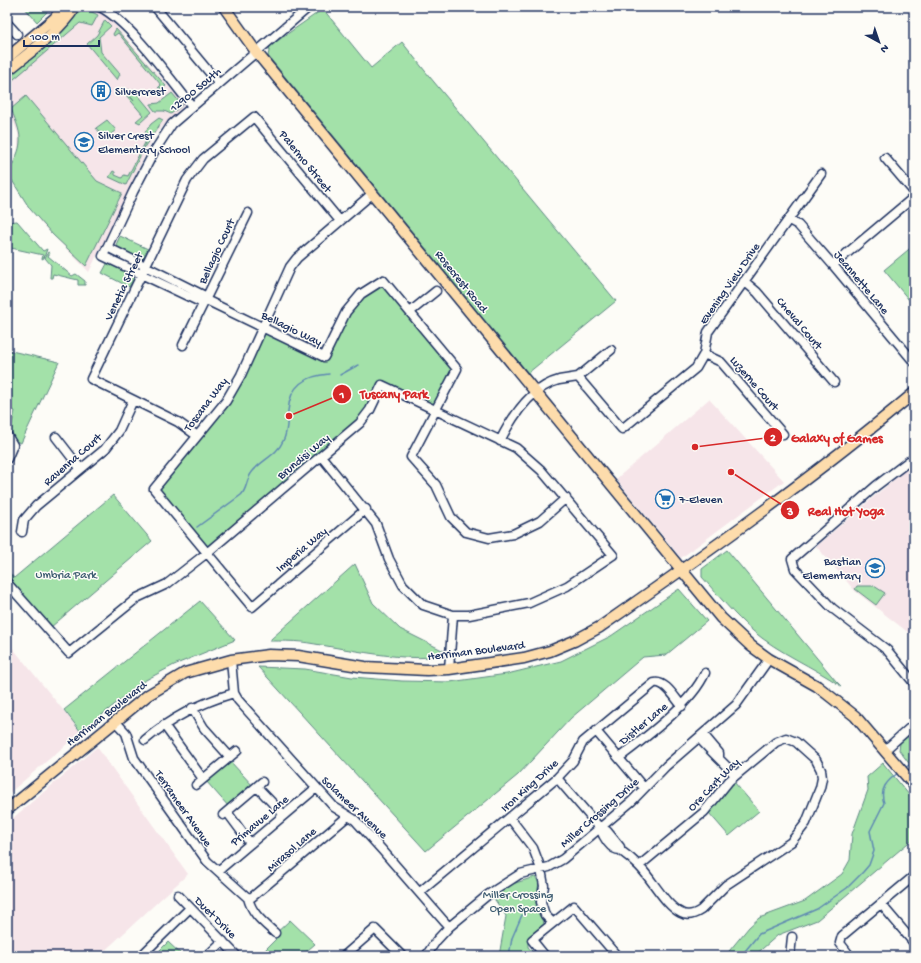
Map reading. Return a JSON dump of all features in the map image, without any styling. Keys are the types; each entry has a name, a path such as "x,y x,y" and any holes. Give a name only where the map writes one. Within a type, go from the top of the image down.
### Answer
{"main road":[{"path":"7,58 55,18 63,7"},
{"path":"7,71 66,21 75,7"},
{"name":"Rosecrest Road","path":"224,7 257,53 537,392 681,570 734,632 769,659 817,686 833,697 855,716 911,782"},
{"name":"Herriman Boulevard","path":"7,810 148,694 185,673 231,660 269,655 298,656 365,667 427,670 449,669 524,658 550,652 574,642 600,627 794,490 914,393"}],"street":[{"path":"100,7 115,16 129,30 192,106"},
{"path":"155,7 219,84"},
{"name":"12900 South","path":"103,256 132,192 155,150 172,124 257,53 309,7"},
{"path":"7,23 16,34"},
{"name":"Palermo Street","path":"254,117 340,221"},
{"name":"Venetia Street","path":"196,435 178,422 92,380 187,180 203,159 254,117"},
{"path":"885,158 914,192"},
{"name":"Evening View Drive","path":"578,378 622,429 696,368 704,354 708,332 821,174"},
{"name":"Toscana Way","path":"252,607 208,552 154,489 196,435 226,401 241,375 290,267 297,258 373,193"},
{"path":"833,265 914,197"},
{"name":"Bellagio Court","path":"184,345 248,213"},
{"name":"Jeannette Lane","path":"789,220 798,225 914,362"},
{"name":"Bellagio Way","path":"107,247 144,270"},
{"name":"Bellagio Way","path":"103,256 144,270 203,295 206,300 324,357 346,312 361,294 383,280 456,370 435,409"},
{"name":"Cheval Court","path":"744,281 757,292 834,382"},
{"path":"410,312 436,291"},
{"path":"500,441 511,420 537,392 559,380 578,378 611,350"},
{"name":"Luzerne Court","path":"704,354 721,362 783,434"},
{"name":"Brundisi Way","path":"7,583 69,653 137,598 167,584 208,552 360,423 370,410 382,385 435,409 521,453 541,470 613,555 567,586 529,603 469,615 454,615"},
{"name":"Ravenna Court","path":"22,532 24,520 36,506 80,468 105,449 119,431 133,400"},
{"path":"435,409 411,457 436,485 452,517 466,532 489,538 513,534 540,521 566,498"},
{"path":"56,437 80,468"},
{"path":"7,459 12,447 9,438"},
{"path":"321,456 366,509 376,524 389,559 403,585 423,605 454,615 449,669"},
{"path":"914,460 909,461 876,486 802,548 792,559 795,569 832,608 887,650 914,683"},
{"name":"Imperia Way","path":"252,607 366,509"},
{"name":"Miller Crossing Drive","path":"426,956 436,941 449,927 499,886 520,874 541,869 563,859 600,828 666,766 736,705 769,659"},
{"path":"145,740 164,725 192,708 234,693 231,660"},
{"name":"Distler Lane","path":"619,758 682,706 701,682 705,673"},
{"name":"Iron King Drive","path":"420,892 557,778 573,760 583,742 654,683 658,682 662,684 682,706"},
{"name":"Solameer Avenue","path":"234,693 249,713 316,788 334,807 355,820 420,892 449,927"},
{"path":"192,708 204,728 230,757"},
{"name":"Terrameer Avenue","path":"115,721 126,733 134,758 207,861 248,898"},
{"path":"885,750 914,724"},
{"path":"164,725 203,779"},
{"path":"596,731 644,788"},
{"path":"701,736 719,753 719,758 736,775"},
{"name":"Ore Cart Way","path":"784,738 796,742 816,760 821,770 822,778 820,788 806,823 801,832 787,846 726,885 696,913 686,915 680,913 640,866 704,812 720,790 736,775 776,742 784,738"},
{"path":"196,785 237,751"},
{"path":"557,778 600,828 607,831 620,847 620,850 640,866"},
{"path":"250,843 225,813 259,784 284,815"},
{"name":"Primavue Lane","path":"218,871 316,788"},
{"name":"Mirasol Lane","path":"248,898 252,897 348,816"},
{"path":"510,818 533,848 541,869 544,886 541,902 545,915 553,923"},
{"path":"850,956 840,943 842,936 914,876"},
{"name":"Duet Drive","path":"178,896 237,956"},
{"path":"248,898 250,908 253,913 275,933"},
{"path":"881,904 914,943"},
{"path":"545,956 532,940 574,906 617,956"},
{"path":"141,956 190,908"},
{"path":"344,956 375,929 402,956"},
{"path":"790,956 792,937"},
{"path":"208,956 223,941"}],"shaded area":[{"name":"Silver Crest Elementary School","path":"82,7 87,7 108,17 185,105 155,134 89,272 41,223 7,174 18,151 18,133 7,107 7,80 69,24"},
{"path":"709,399 784,481 681,558 616,479"},
{"name":"Bastian Elementary","path":"914,465 914,637 855,591 816,546 903,472"},
{"path":"7,641 81,732 7,795"},
{"path":"97,747 188,874 99,956 7,956 7,823"}],"green space":[{"path":"24,7 52,7 37,22"},
{"path":"82,7 98,15 92,26 80,23 7,85 7,76 68,23"},
{"path":"323,9 371,68 402,42 616,301 528,373 268,56 270,46"},
{"path":"105,20 111,26 99,37 101,52 120,74 117,80 87,44 97,35"},
{"path":"116,29 166,86 163,88 158,88 161,85 118,33 114,36 113,34"},
{"path":"128,89 131,91 134,90 152,112 140,123 136,121 143,115 126,95 128,94 134,101 126,91"},
{"path":"172,93 182,105 171,114 164,111 155,111 151,104 159,103"},
{"path":"26,96 97,181 122,193 86,266 53,235 30,209 8,174 17,156 20,142 20,135 11,109"},
{"path":"159,118 163,120 145,146 126,185 109,177 113,171 115,172 115,175 122,178 124,175 128,176 149,135 145,132 151,124"},
{"path":"107,120 116,130 105,139 96,128"},
{"path":"17,221 43,251 47,249 44,258 42,259 43,255 11,248 10,252 8,251 7,246 11,245 8,222"},
{"path":"120,236 148,249 142,260 115,247"},
{"path":"914,245 914,306 884,270"},
{"path":"48,252 50,253 48,256 72,276 76,274 85,281 85,285 78,285 78,280 53,274 52,278 50,278 51,265 45,258"},
{"path":"108,262 135,276 129,287 102,273"},
{"path":"383,280 457,369 435,409 382,385 370,410 208,552 154,489 226,401 263,327 324,357 346,312"},
{"path":"7,350 59,362 21,443 15,441 10,432 15,411 7,409"},
{"name":"Umbria Park","path":"113,495 152,541 51,627 11,580 12,579 7,573 7,570 14,578"},
{"path":"727,550 841,686 763,639 733,612 702,577 702,569"},
{"path":"355,564 373,603 400,629 446,652 435,656 419,658 399,657 302,642 271,641 271,639"},
{"path":"857,586 874,586 885,593 876,605 855,589"},
{"path":"679,589 707,621 666,655 643,657 571,718 518,775 426,851 258,667 305,669 352,677 402,681 450,682 507,674 561,661 611,636"},
{"path":"200,601 235,640 174,665 142,682 81,732 64,710"},
{"path":"914,732 914,770 899,750 900,743"},
{"path":"230,761 253,786 229,807 206,781"},
{"path":"883,763 914,801 914,838 817,920 778,935 754,956 725,956 749,927 759,918 805,901 842,874 850,860 852,834 868,790 867,777"},
{"path":"734,782 759,811 729,836 709,813"},
{"name":"Miller Crossing Open Space","path":"535,877 539,882 536,903 538,913 545,925 528,939 528,947 536,956 499,956 506,916 493,897 512,884"},
{"path":"290,920 315,944 301,956 268,956 264,951 276,939 273,936"},
{"path":"168,942 183,956 154,956"}],"waterway":[{"path":"340,375 358,365"},
{"path":"197,527 241,495 245,490 250,474 280,446 286,434 289,402 296,388 306,380 313,377 329,374"},
{"path":"904,769 914,761"},
{"path":"741,956 759,934 817,909 847,888 863,872 869,865 874,851 870,831 884,803 883,789 887,782 898,773"},
{"path":"509,956 512,938 522,915"}],"place":[{"name":"Silvercrest","path":"101,91"},
{"name":"Silver Crest Elementary School","path":"84,142"},
{"name":"Tuscany Park","path":"289,416"},
{"name":"Galaxy of Games","path":"695,447"},
{"name":"Real Hot Yoga","path":"731,472"},
{"name":"7-Eleven","path":"665,499"},
{"name":"Bastian Elementary","path":"875,568"}]}
